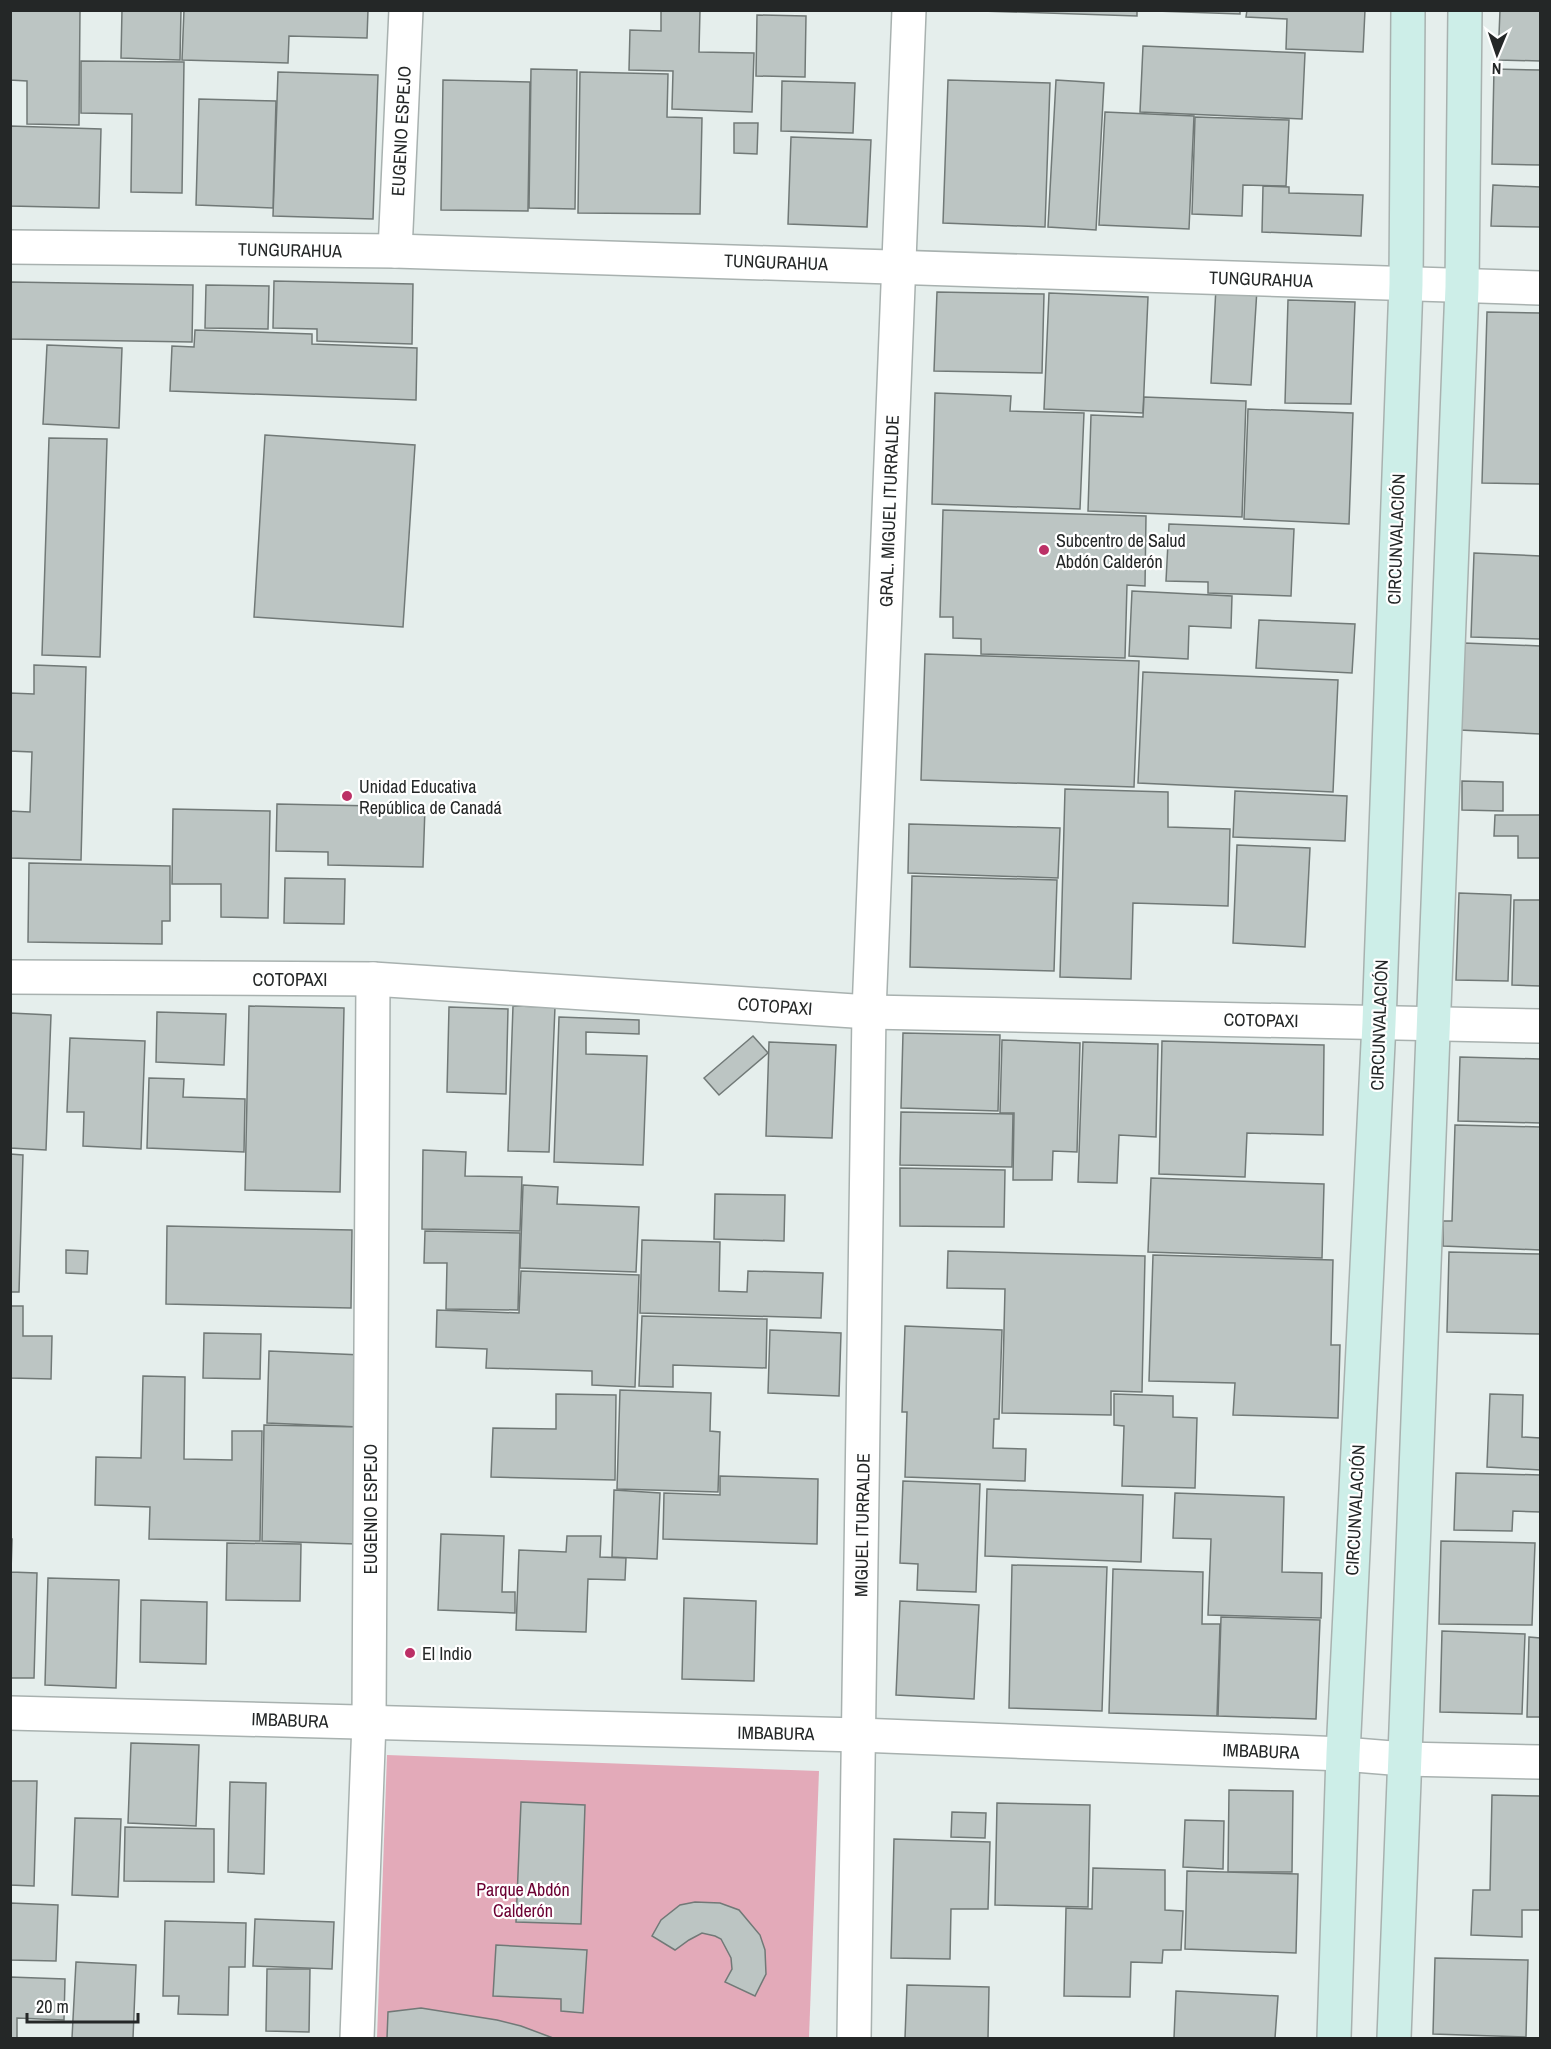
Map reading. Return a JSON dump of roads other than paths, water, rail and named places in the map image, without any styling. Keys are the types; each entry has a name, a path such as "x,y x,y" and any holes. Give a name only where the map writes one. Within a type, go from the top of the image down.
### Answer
{"main road":[{"name":"CIRCUNVALACIÓN","path":"1334,2038 1343,1754 1379,1023 1406,284 1408,10"},
{"path":"1394,2038 1462,287 1465,10"}],"street":[{"name":"EUGENIO ESPEJO","path":"395,251 406,10"},
{"name":"GRAL. MIGUEL ITURRALDE","path":"868,1012 909,10"},
{"name":"TUNGURAHUA","path":"10,247 395,251 1540,288"},
{"name":"COTOPAXI","path":"10,976 373,979 868,1012 1540,1026"},
{"name":"EUGENIO ESPEJO","path":"357,2038 369,1722 373,979"},
{"name":"MIGUEL ITURRALDE","path":"854,2038 868,1012"},
{"name":"IMBABURA","path":"10,1713 859,1735 1343,1754 1404,1759 1540,1762"}],"place":[{"name":"Subcentro de Salud Abdón Calderón","path":"1044,550"},
{"name":"Unidad Educativa República de Canadá","path":"347,796"},
{"name":"El Indio","path":"410,1653"}],"park label":[{"name":"Parque Abdón Calderón","path":"523,1899"}]}
